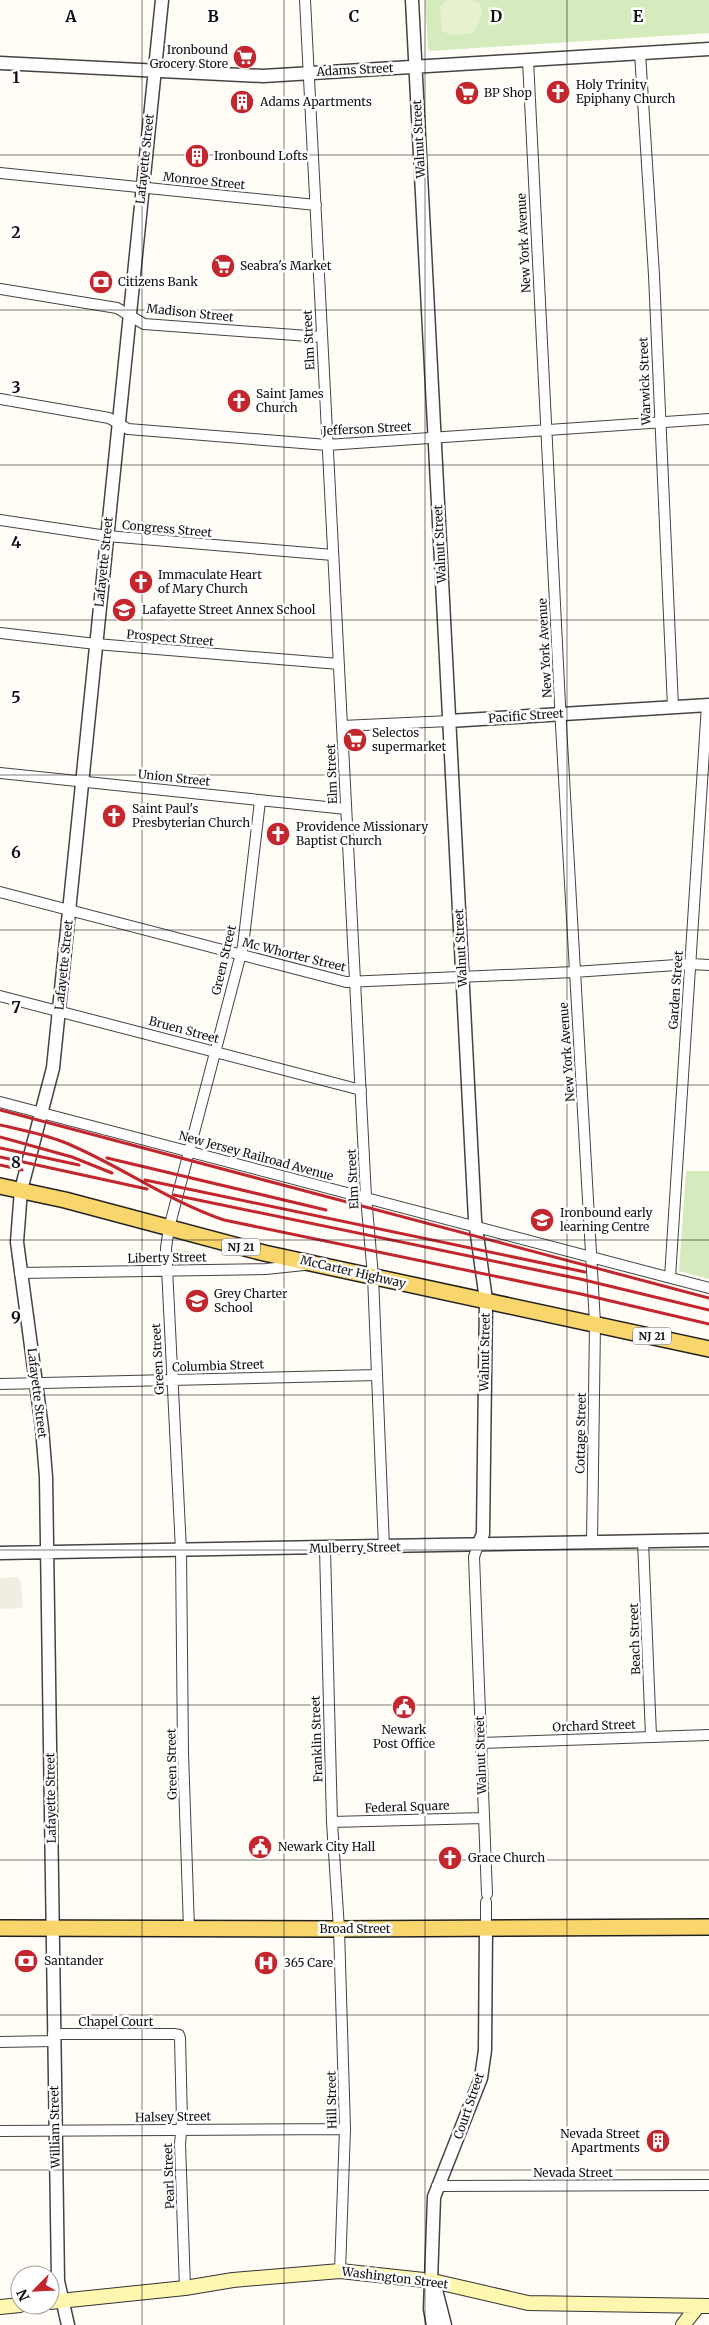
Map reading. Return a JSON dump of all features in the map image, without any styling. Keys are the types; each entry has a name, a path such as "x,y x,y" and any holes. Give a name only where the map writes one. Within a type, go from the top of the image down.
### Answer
{"main road":[{"name":"McCarter Highway","path":"0,1186 314,1263 709,1349"},
{"name":"Broad Street","path":"0,1928 709,1927"},
{"name":"Washington Street","path":"60,2301 185,2288 233,2280 340,2271 433,2281 528,2303 704,2306"},
{"path":"683,2325 704,2306"}],"street":[{"name":"Lafayette Street","path":"52,1928 46,1477 36,1383 17,1242 21,1190 53,1068 162,0"},
{"name":"Elm Street","path":"305,0 366,1197 373,1276 384,1547"},
{"name":"Walnut Street","path":"412,0 476,1226 486,1300 483,1534 474,1557 487,1898 486,1927"},
{"name":"Adams Street","path":"0,63 263,76 709,49"},
{"name":"Warwick Street","path":"640,53 654,275 673,707"},
{"name":"New York Avenue","path":"528,60 560,714 595,1323"},
{"name":"Monroe Street","path":"0,173 316,205"},
{"name":"Madison Street","path":"0,289 117,308 144,324 322,337"},
{"name":"Jefferson Street","path":"0,399 109,418 128,429 327,445 709,419"},
{"name":"Congress Street","path":"0,520 107,536 333,555"},
{"name":"Prospect Street","path":"0,634 339,664"},
{"name":"Pacific Street","path":"342,726 708,705"},
{"name":"Garden Street","path":"670,1277 708,705"},
{"name":"Union Street","path":"0,772 346,809"},
{"name":"Green Street","path":"189,1928 183,1753 181,1550 171,1381 166,1248 169,1228 240,954 260,800"},
{"name":"Mc Whorter Street","path":"0,892 346,982 574,972 691,964 709,965"},
{"name":"Bruen Street","path":"0,996 361,1090"},
{"name":"New Jersey Railroad Avenue","path":"0,1102 709,1288"},
{"name":"Liberty Street","path":"20,1273 266,1270 314,1263"},
{"name":"Cottage Street","path":"592,1543 595,1323"},
{"name":"Columbia Street","path":"0,1384 377,1375"},
{"name":"Mulberry Street","path":"0,1553 47,1550 325,1549 709,1540"},
{"name":"Beach Street","path":"643,1542 651,1736"},
{"name":"Franklin Street","path":"325,1549 332,1822 339,1929"},
{"name":"Orchard Street","path":"481,1743 709,1735"},
{"name":"Federal Square","path":"332,1822 483,1818"},
{"name":"Court Street","path":"433,2325 430,2310 433,2281 434,2197 481,2078 485,2050 486,1927"},
{"name":"William Street","path":"52,1928 58,2265"},
{"name":"Hill Street","path":"339,1929 345,2129 340,2271"},
{"name":"Chapel Court","path":"0,2042 53,2038 179,2035"},
{"name":"Pearl Street","path":"179,2035 185,2288"},
{"name":"Halsey Street","path":"0,2131 345,2129"},
{"name":"Nevada Street","path":"438,2186 709,2185"},
{"name":"Court Street","path":"433,2281 445,2325"},
{"name":"William Street","path":"60,2309 68,2325"}],"green space":[{"path":"425,0 709,0 709,33 430,51 428,49"},
{"path":"447,0 472,0 481,6 480,21 471,34 451,35 442,31 440,6"},
{"path":"686,1171 709,1171 709,1279 679,1271"},
{"path":"176,1249 207,1255 208,1265 174,1262"}],"shaded area":[{"path":"17,1577 21,1582 23,1608 0,1609 0,1578"}],"railway":[{"path":"0,1110 709,1298"},
{"path":"0,1125 66,1143 183,1203 224,1220 581,1294 709,1324"},
{"path":"0,1137 72,1157 112,1173"},
{"path":"0,1148 79,1165"},
{"path":"0,1157 147,1189"},
{"path":"107,1158 326,1210"},
{"path":"0,1165 22,1170"},
{"path":"145,1180 585,1272"},
{"path":"174,1195 580,1279 709,1310"}],"place":[{"name":"Ironbound Grocery Store","path":"245,57"},
{"name":"Holy Trinity Epiphany Church","path":"558,92"},
{"name":"BP Shop","path":"467,93"},
{"name":"Adams Apartments","path":"242,102"},
{"name":"Ironbound Lofts","path":"197,156"},
{"name":"Seabra's Market","path":"223,266"},
{"name":"Citizens Bank","path":"101,282"},
{"name":"Saint James Church","path":"239,401"},
{"name":"Immaculate Heart of Mary Church","path":"141,582"},
{"name":"Lafayette Street Annex School","path":"124,610"},
{"name":"Selectos supermarket","path":"355,740"},
{"name":"Saint Paul's Presbyterian Church","path":"114,816"},
{"name":"Providence Missionary Baptist Church","path":"278,834"},
{"name":"Ironbound early learning Centre","path":"542,1220"},
{"name":"Grey Charter School","path":"197,1301"},
{"name":"Newark Post Office","path":"404,1707"},
{"name":"Newark City Hall","path":"260,1847"},
{"name":"Grace Church","path":"450,1858"},
{"name":"Santander","path":"26,1961"},
{"name":"365 Care","path":"266,1963"},
{"name":"Nevada Street Apartments","path":"658,2141"}]}
